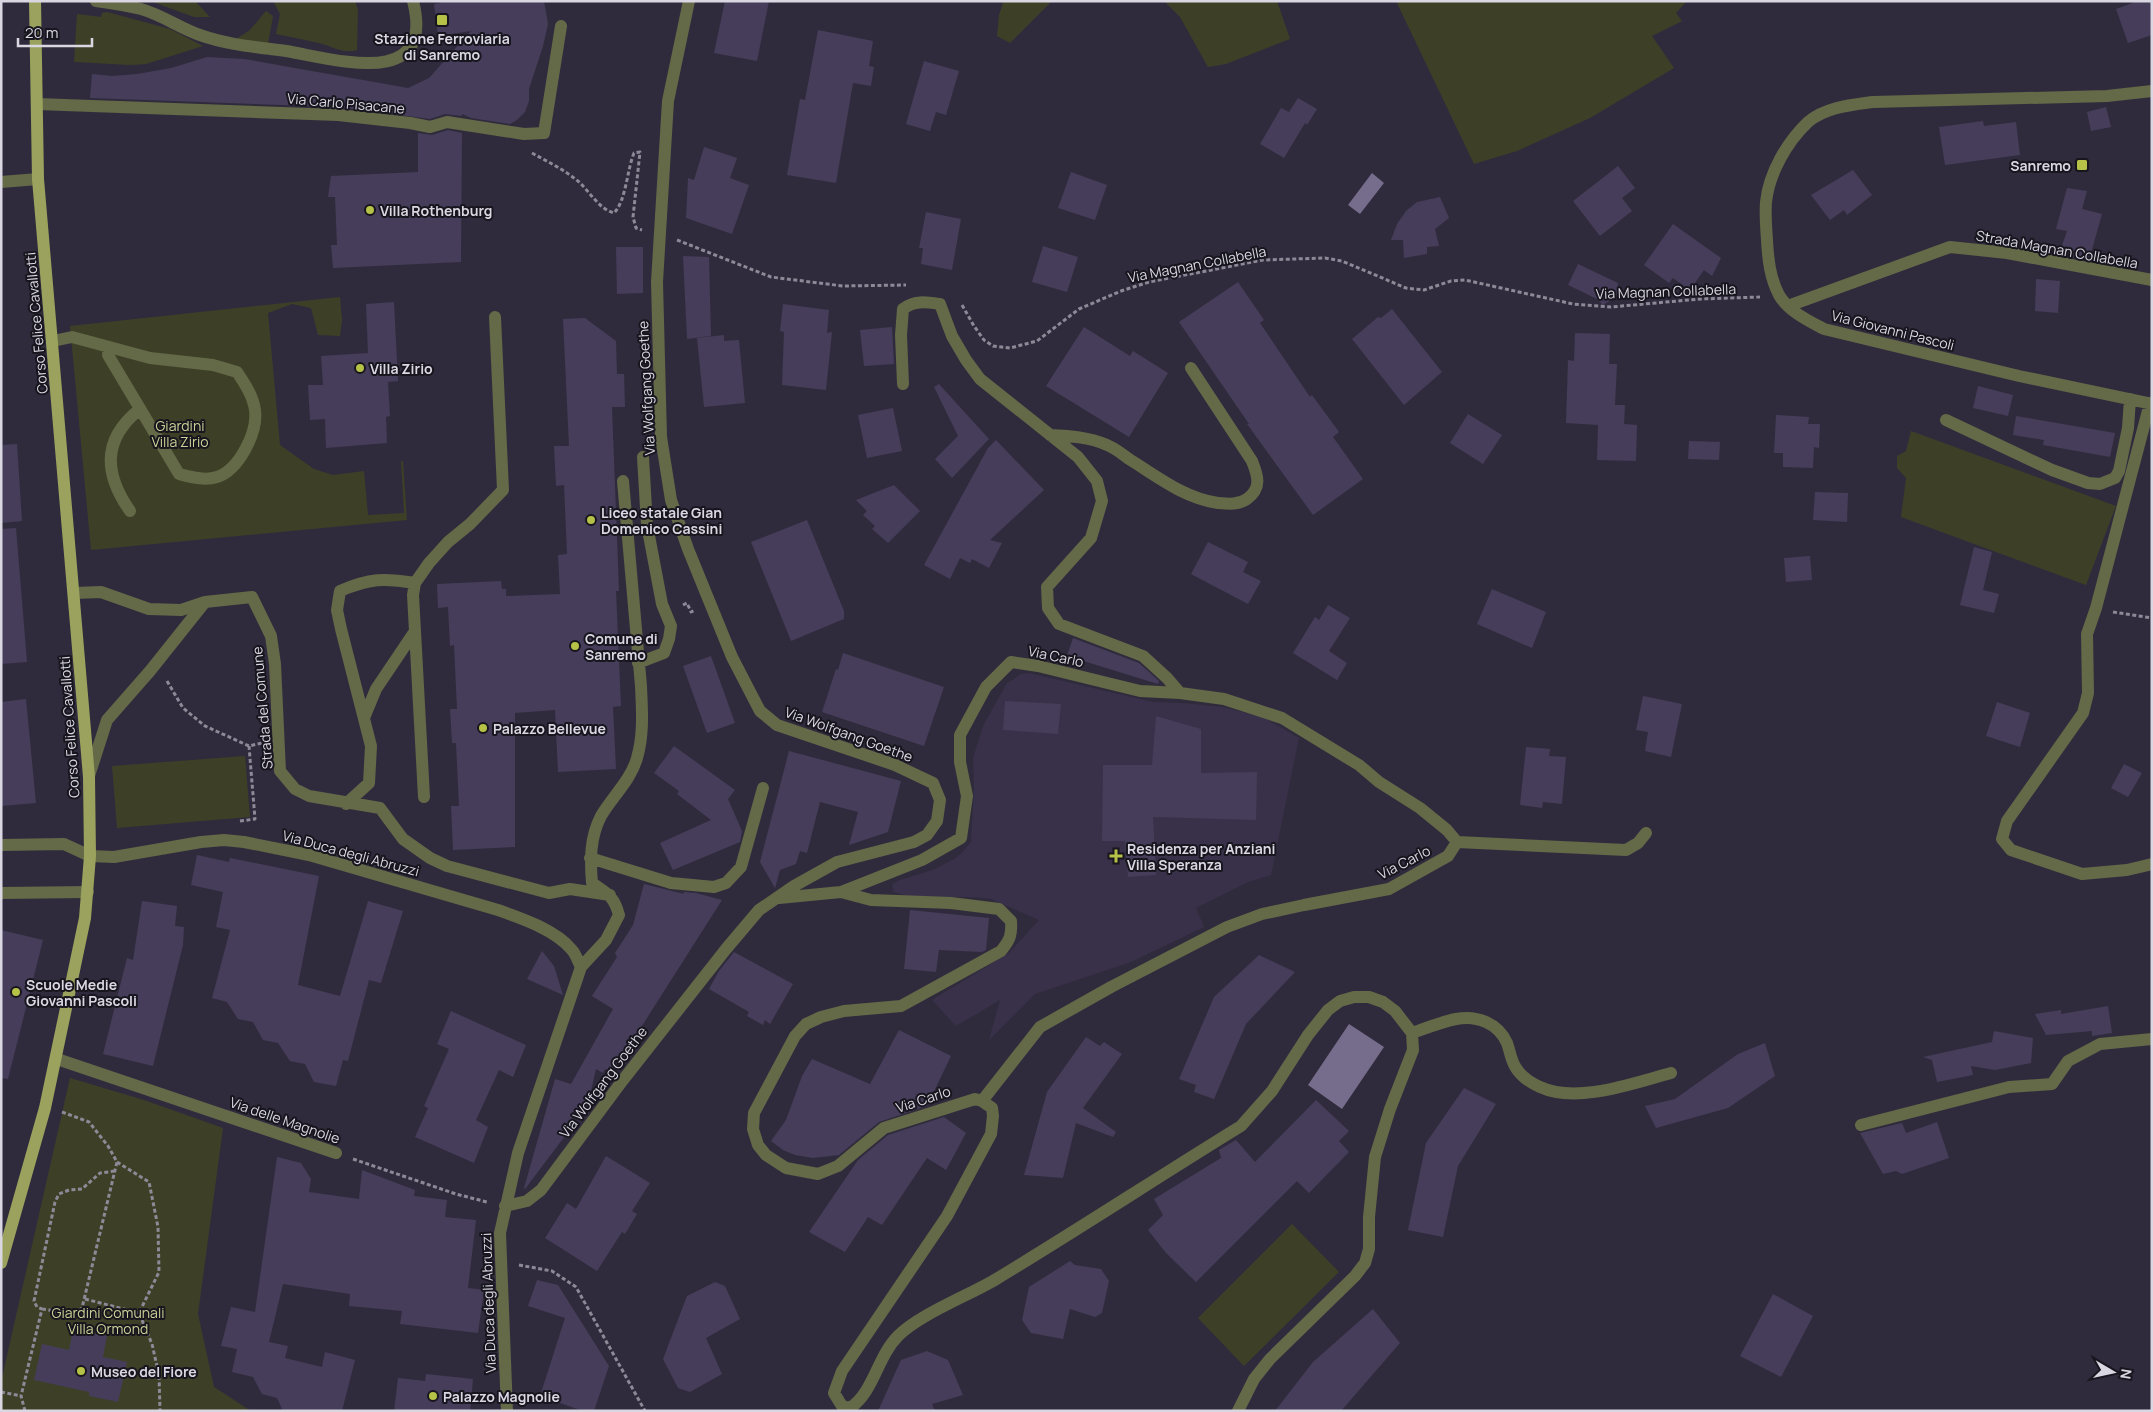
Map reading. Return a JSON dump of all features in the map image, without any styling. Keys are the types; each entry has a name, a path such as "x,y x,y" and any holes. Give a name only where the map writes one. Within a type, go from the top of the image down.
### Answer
{"main road":[{"name":"Corso Felice Cavallotti","path":"1,1263 45,1108 56,1059 85,918 90,856 89,777 38,179 35,1"}],"street":[{"path":"96,1 140,9 163,17 198,34 217,40 329,59 371,64 388,62 401,57 412,46 417,32 418,17 413,1"},
{"name":"Via Wolfgang Goethe","path":"505,1206 527,1201 541,1190 586,1128 726,948 759,910 794,886 837,862 914,842 927,835 937,821 940,800 933,783 895,765 777,725 760,711 732,657 688,549 671,500 661,437 657,282 668,102 689,1"},
{"name":"Via Carlo Pisacane","path":"37,104 338,115 430,127 447,122 524,134 544,132 561,26"},
{"name":"Via Giovanni Pascoli","path":"2151,404 1824,330 1788,306 1780,296 1772,278 1768,259 1766,202 1770,182 1790,142 1809,121 1837,107 1873,102 2107,96 2152,92"},
{"path":"1,182 38,179"},
{"name":"Strada Magnan Collabella","path":"1788,306 1950,247 2007,253 2152,280"},
{"name":"Via Carlo","path":"903,384 901,335 904,309 911,303 926,302 940,304 952,336 980,379 1078,457 1097,481 1102,501 1091,538 1047,587 1048,608 1059,624 1143,656 1180,693"},
{"path":"424,797 413,595 415,583 448,542 470,524 503,490 495,317"},
{"path":"53,341 72,338 109,347 150,358 214,365 237,372 252,397 255,411 254,427 248,445 234,465 218,477 195,478 179,474 108,356 109,347"},
{"path":"1050,435 1092,439 1108,445 1178,491 1203,501 1230,504 1246,500 1253,495 1257,487 1258,478 1252,462 1191,368"},
{"path":"1946,420 2052,470 2088,483 2100,484 2115,478 2119,471 2128,428 2130,399"},
{"path":"2151,404 2088,634 2088,693 2083,713 2007,821 2002,839 2010,850 2082,874 2128,870 2152,864"},
{"path":"130,510 118,493 112,476 111,451 125,421 140,409"},
{"path":"638,663 664,653 671,626 662,604 648,525 643,457"},
{"path":"610,895 592,883 590,858 594,831 601,816 628,777 637,759 643,715 623,481"},
{"path":"346,804 370,783 371,746 341,629 338,610 340,591 356,584 386,578 415,583"},
{"name":"Strada del Comune","path":"74,593 102,592 149,609 181,610 205,602 252,597 271,636 275,664 277,741 280,771 295,789 309,796 346,804 380,808 403,839 430,858 447,866 549,893 570,889 610,895"},
{"path":"89,777 107,720 150,671 205,602"},
{"path":"364,718 376,689 415,631"},
{"name":"Via Carlo","path":"776,898 841,892 922,860 961,838 967,796 960,762 960,735 986,687 1011,662 1038,666 1140,691 1180,693 1224,699 1282,718 1359,764 1379,782 1420,808 1448,830 1457,842 1448,856 1415,876 1388,889 1304,904 1262,914 1227,927 1110,987 1040,1027 982,1101 975,1099 884,1128 838,1166 818,1174 786,1168 766,1155 758,1145 753,1129 754,1113 795,1036 806,1024 821,1017 844,1011 901,1006 1002,951 1010,940 1012,933 1011,922 999,909 951,903 871,900 841,892"},
{"path":"590,858 671,883 714,887 726,883 741,867 763,788"},
{"path":"1457,842 1626,850 1638,843 1646,834"},
{"name":"Via Duca degli Abruzzi","path":"90,856 114,857 201,842 224,840 244,842 309,855 518,917 551,933 565,944 572,950 581,968"},
{"path":"1,845 64,844 90,856"},
{"path":"1,893 88,892"},
{"name":"Via Duca degli Abruzzi","path":"507,1411 500,1233 505,1206 518,1153 581,968 606,940 619,915 615,902 610,895"},
{"path":"982,1101 992,1108 991,1134 947,1216 842,1371 834,1393 842,1406 850,1408 863,1397 880,1361 898,1336 923,1318 992,1282 1241,1126 1272,1092 1308,1035 1328,1010 1340,1001 1354,996 1369,997 1383,1002 1395,1011 1412,1033 1413,1050 1390,1109 1375,1157 1369,1217 1369,1249 1365,1263 1355,1276 1270,1358 1254,1379 1238,1411"},
{"path":"1412,1033 1457,1019 1486,1021 1497,1027 1506,1041 1516,1068 1525,1078 1540,1088 1565,1094 1599,1091 1671,1073"},
{"path":"1861,1125 2009,1087 2052,1084 2068,1061 2100,1044 2152,1039"},
{"name":"Via delle Magnolie","path":"56,1059 336,1153"}],"path":[{"path":"523,150 566,172 608,211 614,213 619,208 629,164 634,153 640,152 633,217 636,228 661,233 771,277 843,286 910,285"},
{"name":"Via Magnan Collabella","path":"959,299 984,340 993,346 1010,348 1037,341 1078,309 1092,302 1149,282 1263,260 1325,258 1342,261 1406,288 1424,290 1451,281 1466,280 1573,304 1612,307 1700,299 1743,299 1780,296"},
{"path":"2096,608 2152,618"},
{"path":"150,671 166,680 183,708 205,726 248,746 277,741"},
{"path":"239,821 255,819 248,746"},
{"path":"45,1108 89,1122 108,1146 117,1162 149,1182 158,1227 159,1272 139,1313 152,1344 159,1375 160,1411"},
{"name":"Via delle Magnolie","path":"336,1153 456,1194 505,1206"},
{"path":"115,1171 100,1174 82,1189 69,1190 59,1194 55,1202 34,1301 37,1307 75,1314 82,1308 85,1298 115,1171 117,1162"},
{"path":"501,1261 552,1271 576,1288 645,1411"},
{"path":"85,1298 139,1313"},
{"path":"26,1410 21,1396 42,1308"},
{"path":"1,1392 21,1396"}],"shaded area":[{"path":"1372,173 1384,183 1360,214 1348,205"},
{"name":"Residenza per Anziani Villa Speranza","path":"1029,673 1153,702 1223,707 1265,718 1299,738 1271,875 1248,882 1196,908 1204,927 1131,962 1035,994 989,1040 1000,1000 956,1026 932,1000 1009,953 1039,920 991,899 974,897 910,897 894,892 892,884 933,870 954,859 971,842 974,788 973,758 983,726 1007,683 1021,674"},
{"path":"1349,1024 1384,1047 1342,1109 1308,1085"}],"green space":[{"path":"150,1 195,1 210,17 194,17"},
{"path":"273,1 355,1 358,10 357,50 342,51 319,43 276,34 280,14"},
{"path":"1001,1 1052,1 1010,43 997,36 999,15 1003,3"},
{"path":"1164,1 1277,1 1290,39 1226,64 1208,67 1180,17"},
{"path":"1396,1 1687,1 1676,13 1682,21 1652,36 1674,68 1590,118 1517,151 1474,164"},
{"path":"266,11 273,16 268,44 236,39 250,30"},
{"path":"107,12 170,29 203,46 146,64 74,62 77,14 101,17 102,13"},
{"name":"Giardini Villa Zirio","path":"340,297 342,320 340,336 318,335 311,308 292,304 268,313 280,445 314,469 333,475 364,471 368,515 404,513 401,461 403,461 407,520 91,550 70,326"},
{"path":"1911,431 2116,506 2086,585 1901,517 1906,478 1897,468 1897,456 1906,451"},
{"path":"245,756 250,817 117,828 112,766"},
{"name":"Giardini Comunali Villa Ormond","path":"70,1078 144,1100 223,1128 198,1314 214,1387 251,1411 1,1411 1,1382"},
{"path":"1292,1224 1339,1272 1244,1366 1198,1318"}],"building":[{"path":"440,1 544,1 548,24 529,89 529,101 525,112 517,120 510,124 471,118 462,114 462,116 445,114 430,119 338,107 90,98 92,74 112,76 137,74 171,68 207,57 244,59 408,88 429,78 471,31 438,36 434,4 440,3"},
{"path":"725,1 769,1 757,61 714,53"},
{"path":"2138,1 2152,1 2152,35 2128,43 2116,9"},
{"path":"818,30 873,41 869,66 874,67 871,86 853,83 836,183 787,175 800,99 805,100"},
{"path":"924,61 959,71 946,115 936,112 930,131 906,124"},
{"path":"1298,98 1317,109 1307,125 1305,123 1284,158 1260,144 1281,108 1289,112"},
{"path":"2106,107 2111,127 2091,131 2087,112"},
{"path":"1983,121 1984,126 2016,122 2020,155 1945,165 1939,127"},
{"path":"448,130 462,133 461,262 333,268 331,245 337,245 335,197 328,197 331,176 418,172 418,133 432,135"},
{"path":"704,147 737,158 730,178 749,185 732,234 686,218 688,178 694,180"},
{"path":"1618,166 1635,188 1622,198 1632,211 1600,236 1573,201"},
{"path":"1853,170 1872,195 1847,215 1844,210 1830,220 1811,195"},
{"path":"1071,172 1107,185 1095,220 1058,208"},
{"path":"2067,188 2087,191 2082,209 2102,214 2089,260 2059,254 2067,231 2056,229"},
{"path":"1440,197 1449,218 1435,229 1439,246 1427,247 1427,254 1404,258 1403,240 1391,240 1397,224 1406,211 1417,202"},
{"path":"926,212 961,219 952,270 921,264 923,248 919,248"},
{"path":"1673,224 1721,258 1712,276 1704,270 1690,290 1673,278 1669,283 1644,265"},
{"path":"1043,246 1078,257 1067,292 1032,282"},
{"path":"616,247 643,247 643,293 617,294"},
{"path":"683,256 709,257 711,336 687,339"},
{"path":"1578,264 1618,283 1617,296 1603,305 1597,299 1568,285"},
{"path":"2036,279 2060,281 2058,313 2035,311"},
{"path":"1238,282 1264,320 1260,323 1310,397 1312,395 1339,432 1333,437 1363,479 1313,515 1247,424 1249,424 1179,322"},
{"name":"Villa Zirio","path":"394,302 398,381 388,382 390,416 386,417 387,443 326,448 325,419 310,420 308,385 323,385 321,356 368,353 366,304"},
{"path":"783,304 829,310 827,333 832,332 826,390 782,385 784,332 780,331"},
{"path":"1392,309 1442,372 1404,405 1352,339 1378,317 1381,318"},
{"path":"585,318 616,341 617,374 624,374 625,407 612,407 619,591 616,591 621,706 613,707 616,769 558,772 555,710 515,713 515,847 453,850 451,806 459,806 456,743 452,743 450,709 457,709 454,645 450,646 448,607 438,608 437,584 501,581 502,589 506,589 506,596 560,594 558,555 567,554 564,485 556,486 554,446 569,446 563,319"},
{"path":"892,327 894,364 864,366 860,330"},
{"path":"1084,327 1130,356 1133,351 1168,373 1129,437 1046,386"},
{"path":"1575,333 1610,334 1609,364 1617,364 1615,405 1625,405 1624,424 1637,425 1636,461 1597,460 1598,425 1566,423 1568,360 1574,361"},
{"path":"724,335 724,341 739,340 745,403 704,407 697,338"},
{"path":"939,384 989,439 952,478 935,459 958,436 934,387"},
{"path":"1978,386 2013,395 2008,416 1973,408"},
{"path":"893,408 902,451 867,458 858,415"},
{"path":"1468,414 1502,435 1483,464 1450,443"},
{"path":"1776,415 1809,417 1808,424 1820,424 1819,448 1814,447 1813,468 1783,467 1783,453 1774,453"},
{"path":"2016,416 2115,433 2110,457 2043,445 2044,440 2013,435"},
{"path":"996,440 1044,490 990,540 1002,543 989,568 972,559 970,563 960,558 950,579 924,565 988,448"},
{"path":"1689,441 1720,442 1719,460 1688,459"},
{"path":"17,444 22,521 1,523 1,445"},
{"path":"894,485 920,511 888,543 872,529 875,526 863,515 867,511 856,500"},
{"path":"1815,492 1848,493 1847,522 1813,520"},
{"path":"807,520 844,611 844,619 791,641 751,542"},
{"path":"16,528 27,662 1,664 1,529"},
{"path":"1208,542 1248,562 1243,572 1261,581 1248,604 1191,574"},
{"path":"1974,547 1992,552 1983,590 1999,594 1994,613 1960,605"},
{"path":"1810,556 1812,580 1786,582 1784,558"},
{"path":"1492,589 1546,612 1532,648 1477,624"},
{"path":"1328,605 1350,618 1329,651 1347,663 1337,680 1293,653 1315,617 1319,620"},
{"path":"1073,638 1139,663 1159,681 1158,684 1067,656"},
{"path":"843,653 944,687 924,746 822,712"},
{"path":"711,656 735,723 707,733 683,666"},
{"path":"1643,696 1682,704 1671,757 1645,751 1648,732 1636,730"},
{"path":"26,699 36,803 1,806 1,702"},
{"path":"1005,701 1061,704 1058,734 1003,730"},
{"path":"1997,702 2030,713 2020,747 1986,736"},
{"path":"1156,716 1201,729 1201,773 1257,772 1256,820 1153,817 1156,875 1128,877 1125,841 1102,841 1103,765 1152,765"},
{"path":"674,746 735,790 728,799 742,831 740,842 673,870 660,843 711,820 677,794 679,791 654,773"},
{"path":"1526,747 1550,749 1549,756 1566,757 1562,804 1543,802 1542,808 1520,805"},
{"path":"789,751 901,781 888,832 849,845 858,812 820,802 807,853 800,851 796,864 780,870 775,888 760,862"},
{"path":"2124,764 2142,773 2128,797 2111,788"},
{"path":"197,855 229,862 230,858 319,876 298,985 340,996 368,901 403,911 381,983 369,980 348,1061 343,1060 336,1086 314,1082 305,1064 290,1061 278,1043 263,1040 253,1022 238,1019 227,1002 212,998 230,930 216,927 223,892 191,885"},
{"path":"644,884 684,894 683,892 696,893 722,900 612,1073 605,1069 603,1073 596,1069 586,1112 574,1109 568,1132 525,1189 555,1079 571,1084 613,1009 592,996 617,957 615,953 633,925"},
{"path":"142,901 177,906 175,926 184,927 183,945 153,1066 103,1054 127,958 133,960"},
{"path":"910,910 989,918 986,950 982,952 939,950 936,972 904,969"},
{"name":"Scuole Medie Giovanni Pascoli","path":"1,930 43,940 8,1079 1,1078"},
{"path":"542,951 554,966 563,995 527,979"},
{"path":"734,952 793,984 770,1024 765,1020 763,1025 747,1016 749,1012 709,989 719,971"},
{"path":"1259,955 1295,972 1246,1024 1214,1099 1194,1092 1196,1085 1179,1079 1214,997"},
{"path":"2108,1006 2112,1033 2092,1036 2092,1031 2046,1035 2035,1014 2061,1010 2061,1014"},
{"path":"451,1011 526,1045 513,1077 499,1070 476,1120 488,1127 474,1163 415,1137 428,1108 424,1106 449,1049 437,1044"},
{"path":"899,1030 951,1056 927,1106 879,1122 839,1155 813,1158 795,1155 783,1150 771,1141 786,1120 802,1076 812,1059 870,1084"},
{"path":"1994,1031 2033,1038 2031,1063 1995,1070 1971,1066 1973,1075 1937,1082 1932,1060 1923,1057 1992,1042"},
{"path":"1086,1037 1100,1046 1104,1042 1122,1054 1083,1108 1116,1132 1113,1137 1076,1123 1063,1178 1024,1175 1047,1092"},
{"path":"1765,1043 1775,1076 1728,1108 1656,1128 1645,1106 1675,1099 1738,1054"},
{"path":"1464,1088 1496,1104 1458,1166 1443,1237 1408,1230 1426,1143"},
{"path":"1316,1100 1349,1131 1339,1141 1349,1152 1309,1193 1297,1181 1196,1282 1166,1253 1148,1230 1163,1215 1154,1199 1221,1158 1219,1150 1236,1140 1255,1162"},
{"path":"944,1117 966,1133 946,1170 927,1158 882,1225 868,1217 845,1252 809,1232 858,1160 888,1135"},
{"path":"1937,1122 1949,1158 1902,1174 1896,1171 1883,1174 1860,1133 1902,1123 1906,1133"},
{"path":"606,1156 650,1183 632,1211 637,1214 625,1234 622,1232 597,1271 545,1238 567,1203 576,1209"},
{"path":"277,1157 301,1163 311,1179 309,1192 359,1199 362,1170 415,1190 414,1196 447,1200 445,1217 476,1220 468,1288 484,1290 478,1333 400,1324 402,1311 349,1306 350,1294 283,1284 269,1342 288,1346 285,1358 322,1367 325,1352 355,1360 342,1411 283,1411 277,1398 262,1394 253,1377 232,1372 237,1349 221,1346 231,1307 255,1312"},
{"path":"1070,1261 1075,1265 1101,1269 1109,1281 1102,1313 1095,1317 1070,1309 1063,1339 1031,1333 1022,1320 1029,1287"},
{"path":"537,1280 558,1285 609,1366 594,1411 583,1411 540,1396 565,1318 528,1306"},
{"path":"715,1282 725,1286 740,1319 706,1338 722,1374 690,1392 678,1388 663,1359 687,1296"},
{"path":"1773,1294 1813,1316 1781,1377 1740,1356"},
{"path":"1373,1309 1400,1343 1341,1411 1275,1411 1313,1362"},
{"name":"Museo del Fiore","path":"73,1329 107,1336 103,1357 127,1362 118,1402 89,1396 89,1392 34,1380 42,1344 69,1350"},
{"path":"927,1351 948,1360 963,1395 932,1404 935,1411 878,1411 901,1360"},
{"name":"Palazzo Magnolie","path":"426,1374 473,1379 470,1411 394,1411 398,1378 425,1381"}],"place":[{"name":"Stazione Ferroviaria di Sanremo","path":"442,20"},
{"name":"Sanremo","path":"2082,165"},
{"name":"Villa Rothenburg","path":"370,210"},
{"name":"Villa Zirio","path":"360,368"},
{"name":"Liceo statale Gian Domenico Cassini","path":"591,520"},
{"name":"Comune di Sanremo","path":"575,646"},
{"name":"Palazzo Bellevue","path":"483,728"},
{"name":"Residenza per Anziani Villa Speranza","path":"1116,856"},
{"name":"Scuole Medie Giovanni Pascoli","path":"16,992"},
{"name":"Museo del Fiore","path":"81,1371"},
{"name":"Palazzo Magnolie","path":"433,1396"}]}
